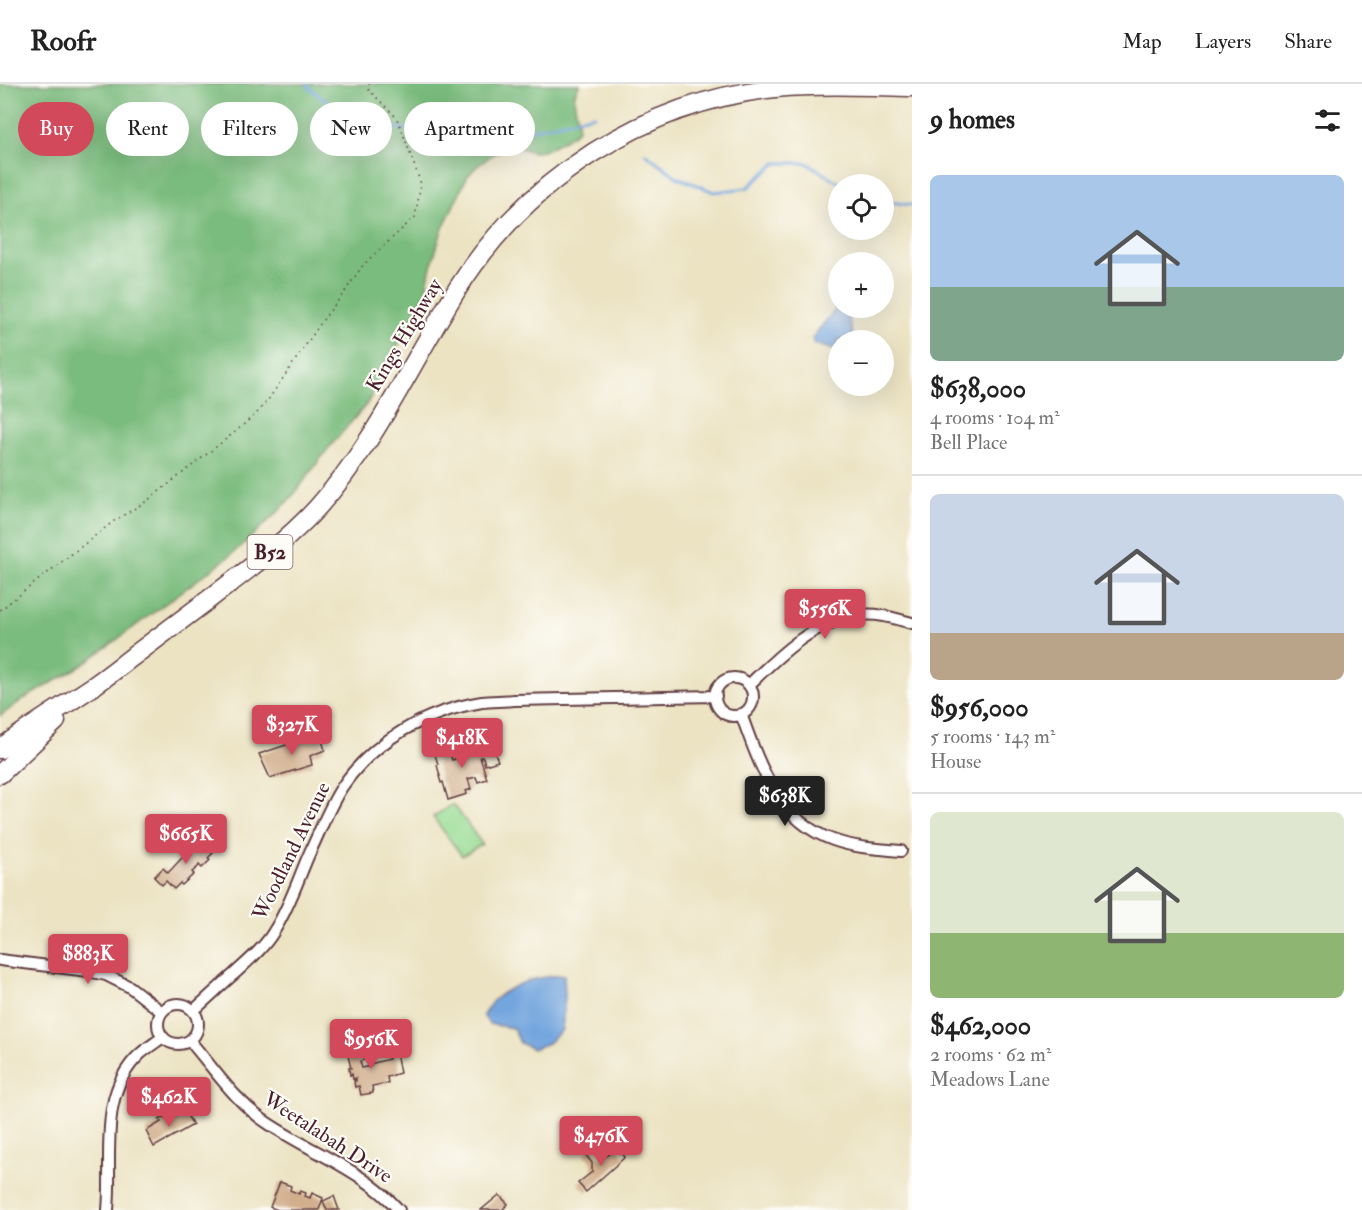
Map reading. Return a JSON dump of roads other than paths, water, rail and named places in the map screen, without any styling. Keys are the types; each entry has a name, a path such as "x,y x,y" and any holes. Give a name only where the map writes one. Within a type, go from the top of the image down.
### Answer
{"highway":[{"path":"624,135 680,103 733,84"},
{"name":"Kings Highway","path":"0,749 90,688 256,564 310,516 357,456 453,296 487,247 516,214 589,155 624,135 679,110 750,92 811,86 912,87"},
{"path":"0,759 74,702 0,774"}],"street":[{"path":"749,685 800,640 814,630 836,620 863,614 895,618 912,623"},
{"path":"732,678 745,681 753,692 753,699 747,711 735,716 723,712 716,702 716,696 720,684 732,678"},
{"name":"Woodland Avenue","path":"194,1011 249,960 273,934 294,893 332,804 342,787 368,756 400,733 433,715 483,702 716,696"},
{"path":"741,714 773,790 786,808 807,828 831,840 847,844 901,851"},
{"path":"0,960 106,975 130,987 162,1012"},
{"path":"186,1005 194,1011 198,1018 196,1035 184,1043 168,1042 158,1027 158,1019 162,1012 168,1006 186,1005"},
{"path":"108,1210 109,1131 117,1088 140,1054 163,1037"},
{"name":"Weetalabah Drive","path":"190,1041 246,1108 268,1124 360,1176 388,1198 399,1210"}],"water":[{"path":"828,318 848,318 852,330 828,330 828,348 814,344 812,338"},
{"path":"564,975 562,1030 548,1043 533,1049 520,1043 513,1028 489,1024 483,1015 493,1001 510,989 536,979"}],"waterway":[{"path":"308,84 308,87 348,118 389,127 483,138 594,115"},
{"path":"645,153 677,177 714,192 747,188 776,163 807,163 828,176"},
{"path":"894,202 912,205"}]}
